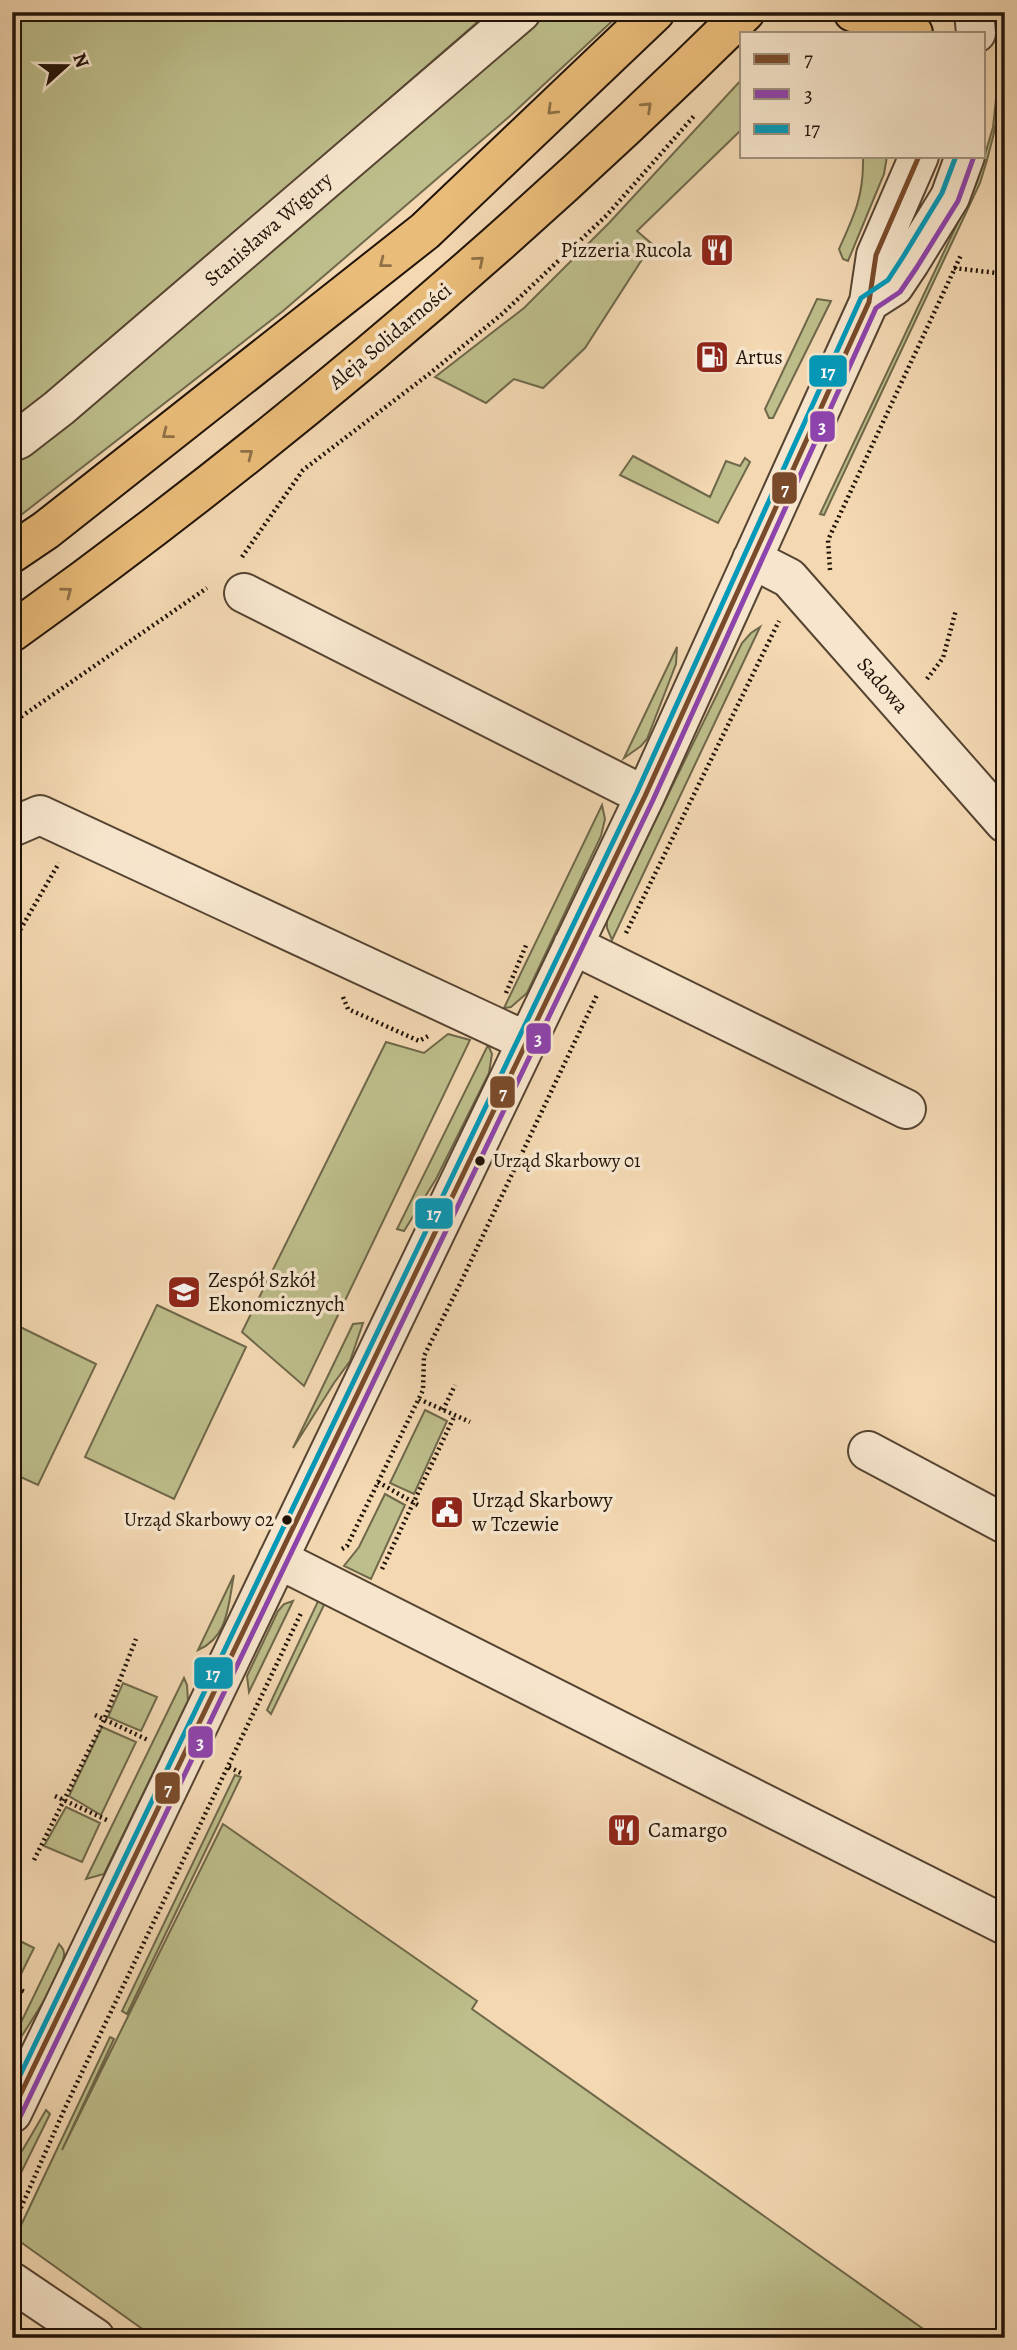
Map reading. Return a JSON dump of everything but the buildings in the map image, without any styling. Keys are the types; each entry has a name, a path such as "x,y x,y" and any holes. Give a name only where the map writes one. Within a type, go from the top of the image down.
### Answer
{"main road":[{"path":"12,553 46,530 425,231 655,12"},
{"name":"Aleja Solidarności","path":"12,632 62,597 275,432 380,346 506,238 746,12"},
{"path":"853,12 912,32"}],"street":[{"name":"Stanisława Wigury","path":"12,442 59,408 521,12"},
{"path":"908,12 915,32"},
{"path":"974,12 976,32"},
{"path":"12,2113 645,796 869,302 876,255 918,158"},
{"path":"869,302 894,286 911,262 950,197 964,158"},
{"name":"Sadowa","path":"752,559 789,578 1005,823"},
{"path":"230,581 645,796"},
{"path":"12,827 40,815 526,1041"},
{"path":"573,945 906,1109"},
{"path":"868,1451 1005,1524"},
{"path":"278,1559 1005,1924"},
{"path":"12,2282 95,2338"}],"path":[{"path":"12,723 230,581 303,470 429,374 502,313 607,215 697,113"},
{"path":"831,578 828,540 965,246"},
{"path":"954,268 1005,274"},
{"path":"924,682 943,657 956,610"},
{"path":"12,2228 65,2108 317,1577 327,1559 347,1546 419,1399 423,1390 424,1356 777,622"},
{"path":"12,944 77,832"},
{"path":"443,1410 455,1385"},
{"path":"419,1399 470,1422"},
{"path":"366,1602 416,1504 455,1415"},
{"path":"378,1482 416,1504"},
{"path":"34,1860 104,1720 136,1639"},
{"path":"94,1715 148,1740"},
{"path":"229,1767 243,1774"},
{"path":"55,1796 109,1821"},
{"path":"12,1986 27,1993"}],"green space":[{"path":"12,12 489,12 67,379 12,419"},
{"path":"546,12 622,12 510,116 283,311 12,522 12,459 28,452 396,145"},
{"path":"1000,12 1004,34 1003,78 992,141 980,183 824,515 820,514 977,182 993,127 1000,62 1003,62"},
{"path":"740,81 740,131 637,231 652,244 585,348 543,388 514,379 486,403 435,377 524,308 609,223"},
{"path":"863,158 887,158 884,174 848,261 843,259 839,249 850,225 862,182"},
{"path":"817,299 831,301 773,418 769,418 765,409"},
{"path":"633,456 710,497 726,461 740,466 745,458 750,462 718,523 620,475"},
{"path":"760,627 612,940 607,920 742,643"},
{"path":"677,647 676,664 647,739 624,758"},
{"path":"602,805 605,819 601,836 527,993 511,1007 504,1008"},
{"path":"448,1034 470,1040 304,1386 242,1332 386,1042 424,1053"},
{"path":"488,1045 492,1054 489,1073 436,1179 404,1231 397,1229"},
{"path":"157,1305 246,1347 174,1499 85,1457"},
{"path":"12,1323 96,1364 38,1485 12,1473"},
{"path":"363,1323 350,1361 293,1448 353,1324"},
{"path":"425,1410 447,1421 414,1494 390,1483"},
{"path":"385,1494 405,1505 371,1579 344,1566 359,1547"},
{"path":"234,1575 221,1628 216,1637 198,1650"},
{"path":"320,1597 325,1603 271,1714 267,1710"},
{"path":"293,1601 249,1692 247,1676 278,1611 284,1604"},
{"path":"184,1678 188,1701 104,1874 86,1879"},
{"path":"123,1683 157,1697 141,1731 108,1717"},
{"path":"102,1727 136,1742 101,1815 69,1796"},
{"path":"235,1775 241,1777 127,2014 122,2011"},
{"path":"66,1807 100,1823 82,1862 44,1846"},
{"path":"223,1824 477,2001 472,2009 936,2338 155,2338 15,2238 110,2037 114,2039 62,2150"},
{"path":"12,1937 34,1948 17,1982 12,1980"},
{"path":"59,1944 64,1953 58,1974 12,2051 12,2041"},
{"path":"46,2110 50,2114 12,2191 12,2168"}],"transit line":[{"name":"7","path":"12,2112 645,796 869,302 876,255 918,158"},
{"name":"17","path":"12,2092 637,792 861,298 888,280 942,193 955,158"},
{"name":"3","path":"20,2117 653,800 876,308 900,292 917,267 958,201 973,159"}],"place":[{"name":"Pizzeria Rucola","path":"717,250"},
{"name":"Artus","path":"712,357"},
{"name":"Urząd Skarbowy 01","path":"480,1161"},
{"name":"Zespół Szkół Ekonomicznych","path":"184,1292"},
{"name":"Urząd Skarbowy w Tczewie","path":"447,1512"},
{"name":"Urząd Skarbowy 02","path":"287,1520"},
{"name":"Camargo","path":"624,1830"}]}
